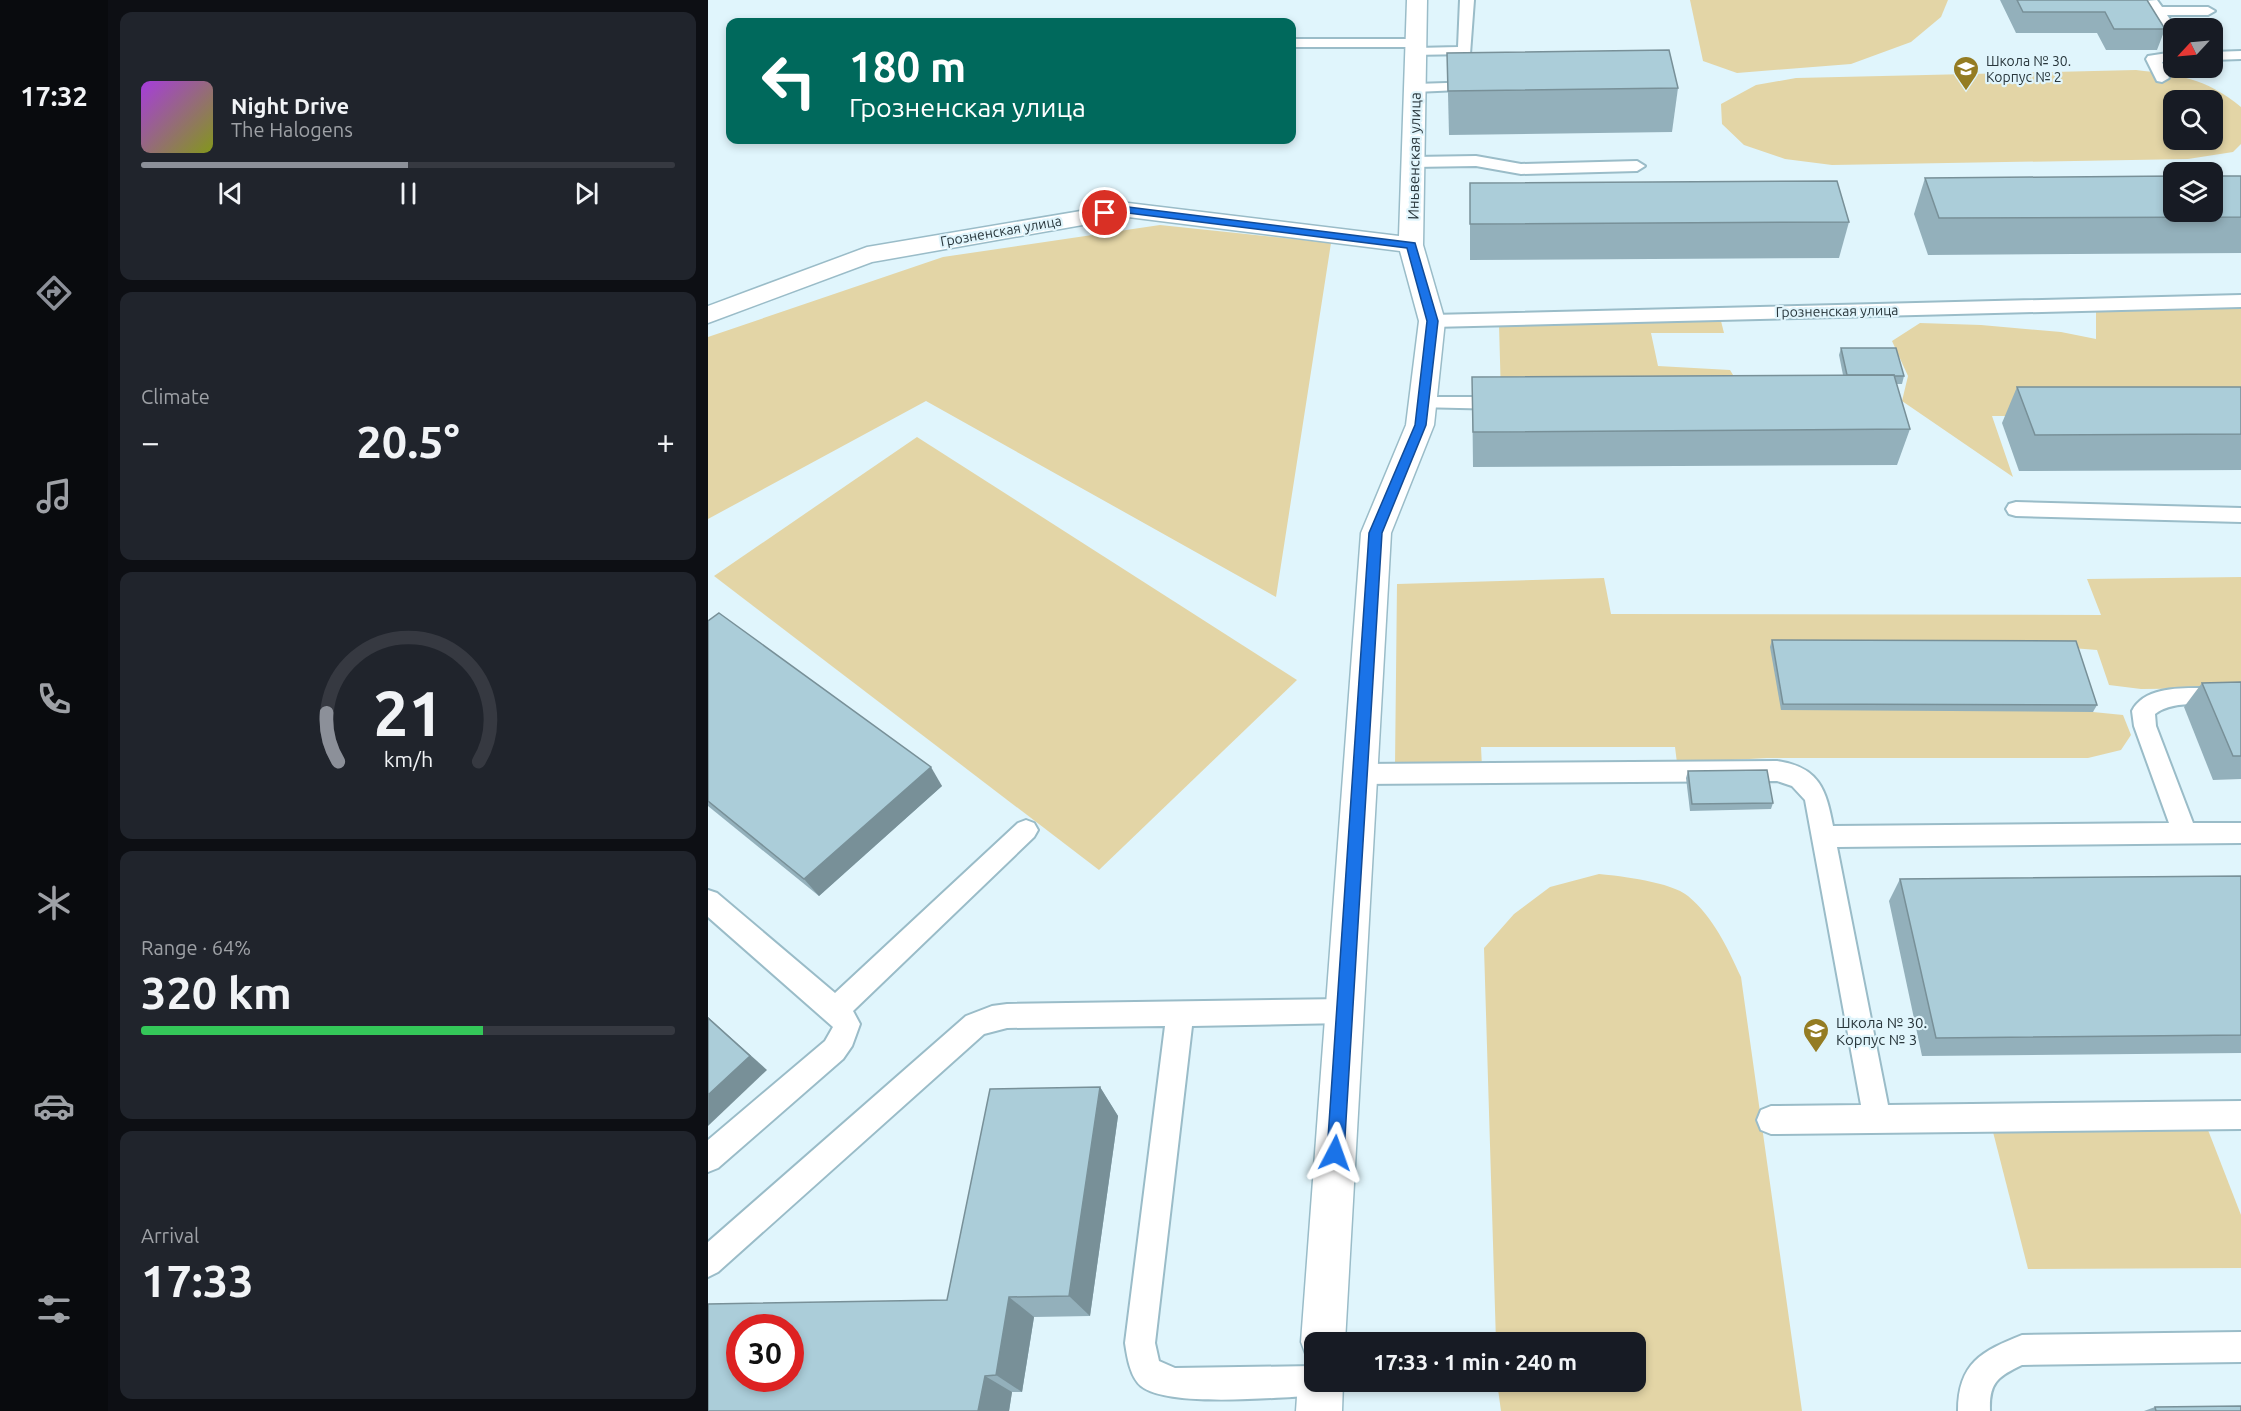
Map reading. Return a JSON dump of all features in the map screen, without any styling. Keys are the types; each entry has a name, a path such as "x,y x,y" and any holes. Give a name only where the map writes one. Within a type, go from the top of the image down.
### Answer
{"street":[{"name":"Иньвенская улица","path":"1324,1332 1376,533 1420,425 1432,321 1411,245 1417,0"},
{"name":"Грозненская улица","path":"708,315 867,255 1128,210 1411,245"},
{"path":"1319,1411 1320,1392"}],"lane":[{"path":"1296,43 1465,51 1467,0"},
{"path":"2154,6 2208,11"},
{"path":"2154,6 2163,20"},
{"path":"2223,56 2241,56"},
{"path":"2162,78 2153,59 2163,58"},
{"path":"1415,88 1498,86"},
{"path":"1413,162 1476,161 1521,169 1637,166"},
{"name":"Грозненская улица","path":"1432,321 2241,301"},
{"path":"1423,403 1522,403"},
{"path":"2016,509 2241,515"},
{"path":"2185,834 2145,726 2143,711 2151,702 2167,698 2241,698"},
{"path":"1360,774 1793,772 1807,783 1816,798 1877,1119"},
{"path":"835,1010 1026,830"},
{"path":"1823,837 2241,833"},
{"path":"708,901 835,1010 847,1024 843,1037 834,1050 708,1158"},
{"path":"708,1262 975,1025 992,1018 1344,1011"},
{"path":"1180,1014 1140,1343 1144,1368 1156,1380 1175,1383 1304,1381"},
{"path":"1771,1120 2241,1115"},
{"path":"1974,1411 1973,1389 1992,1362 2022,1350 2241,1347"}],"shaded area":[{"path":"1690,0 1948,0 1941,17 1911,42 1851,64 1737,73 1703,61"},
{"path":"2136,70 2163,74 2163,78 2192,79 2216,90 2163,90 2163,150 2223,150 2223,94 2241,107 2241,144 2233,152 2188,159 1832,165 1785,159 1744,145 1722,124 1721,104 1756,85 1796,78"},
{"path":"1160,225 1331,243 1276,597 926,401 708,519 708,337 943,257"},
{"path":"2241,307 2241,416 1992,416 2013,477 1902,401 1908,376 1892,341 1920,323 1981,325 2061,332 2096,339 2096,311"},
{"path":"1721,321 1724,333 1651,333 1658,366 1730,370 1744,393 1501,396 1499,325"},
{"path":"917,437 1297,680 1099,870 714,576"},
{"path":"2241,577 2241,688 2141,689 2109,685 2097,650 2072,648 2093,712 2123,715 2131,735 2121,750 2088,758 1767,758 1677,763 1675,747 1481,747 1482,767 1395,766 1397,584 1604,578 1611,614 2101,615 2087,579"},
{"path":"1599,874 1658,883 1680,891 1688,896 1713,923 1741,977 1802,1411 1501,1411 1498,1392 1646,1392 1646,1332 1496,1332 1484,948 1514,914 1550,887"},
{"path":"2208,1130 2241,1215 2241,1268 2028,1269 1993,1132"}],"building":[{"path":"2017,0 2147,0 2163,29 2114,29 2105,12 2023,12"},
{"path":"1669,50 1678,88 1448,91 1447,53"},
{"path":"2163,176 2163,217 1939,218 1925,178"},
{"path":"2223,176 2241,176 2241,217 2223,217"},
{"path":"1837,181 1849,222 1470,224 1470,183"},
{"path":"1841,348 1896,348 1904,376 1847,375"},
{"path":"1894,375 1910,429 1473,432 1472,377"},
{"path":"2017,387 2241,387 2241,434 2035,435"},
{"path":"719,613 931,767 804,879 708,801 708,621"},
{"path":"1772,640 2076,641 2097,705 1783,704"},
{"path":"2241,682 2241,756 2233,756 2202,683"},
{"path":"1767,770 1773,803 1692,804 1688,771"},
{"path":"2241,876 2241,1035 1936,1038 1900,879"},
{"path":"708,1018 750,1056 708,1095"},
{"path":"1100,1087 1069,1296 1009,1297 996,1375 985,1376 978,1411 708,1411 708,1304 947,1300 990,1089"},
{"path":"2241,1406 2241,1411 2156,1411 2155,1407"}],"place":[{"name":"Школа № 30. Корпус № 2","path":"1966,92"},
{"name":"Школа № 30. Корпус № 3","path":"1816,1054"}],"route":[{"path":"1105,213 1128,210 1411,245 1432,321 1420,425 1376,533 1335,1153"}]}
